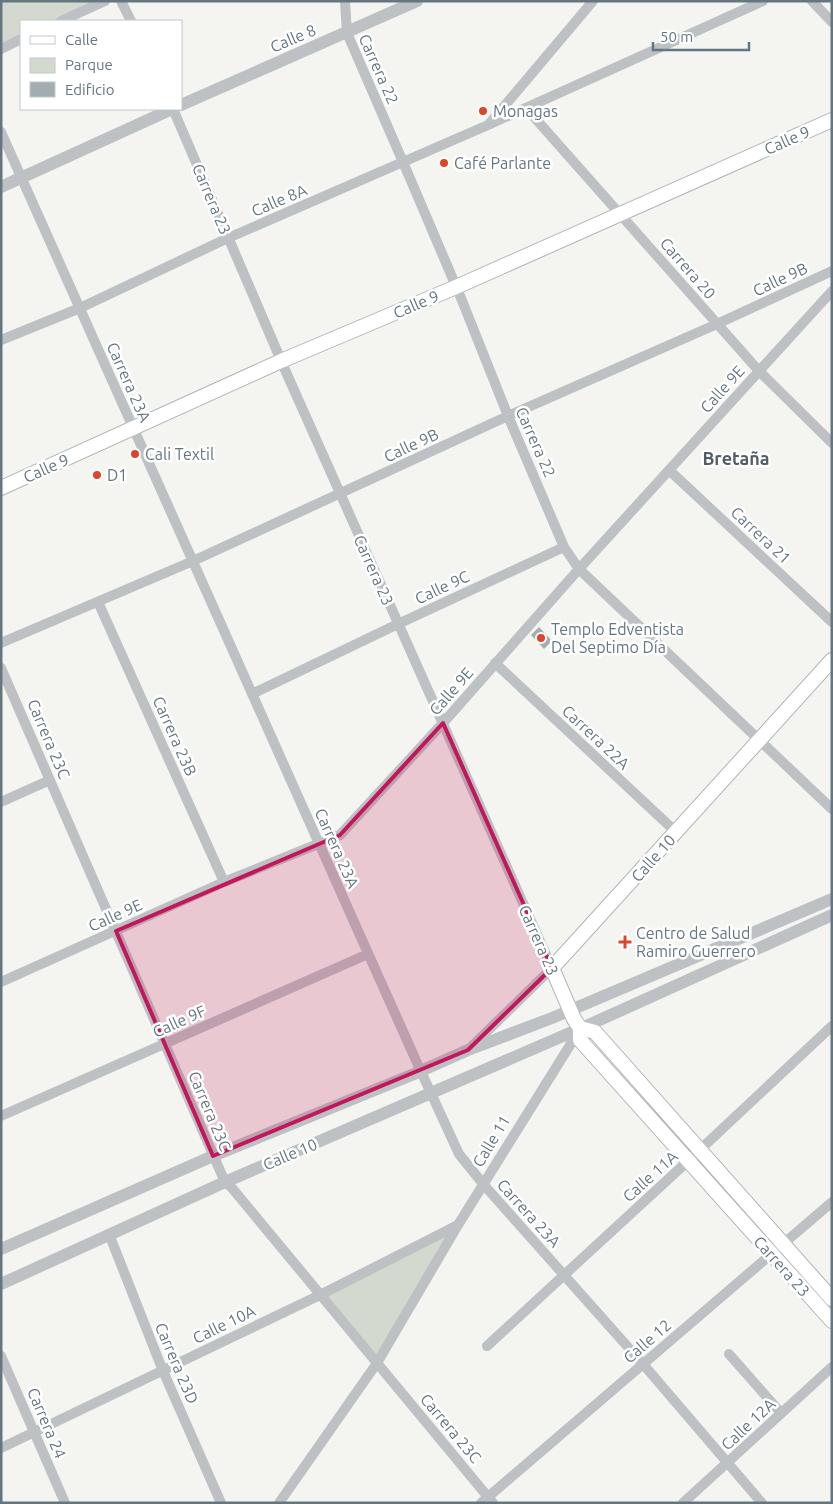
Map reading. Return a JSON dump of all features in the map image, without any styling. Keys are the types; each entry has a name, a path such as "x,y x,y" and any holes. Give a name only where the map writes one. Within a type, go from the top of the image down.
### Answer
{"main road":[{"name":"Calle 9","path":"1,488 281,361 456,287 832,120"},
{"name":"Calle 10","path":"552,968 832,660"},
{"name":"Carrera 23","path":"552,968 569,1011 580,1028 580,1040 832,1321"},
{"name":"Carrera 23","path":"580,1028 594,1032 832,1299"}],"street":[{"path":"63,20 105,1"},
{"path":"121,1 130,20"},
{"name":"Carrera 22","path":"345,1 347,33 456,287 564,547 579,569 832,809"},
{"name":"Calle 8","path":"182,105 417,1"},
{"name":"Calle 8A","path":"488,125 593,1"},
{"name":"Calle 8A","path":"1,340 80,308 228,238 488,125 763,1"},
{"path":"812,1 832,22"},
{"path":"1,48 20,40"},
{"name":"Carrera 20","path":"526,108 759,371 832,443"},
{"path":"1,187 170,110"},
{"name":"Carrera 23","path":"172,110 281,361 552,968"},
{"name":"Carrera 23A","path":"1,132 459,1154 762,1503"},
{"name":"Calle 9B","path":"1,643 193,561 508,416 832,271"},
{"name":"Calle 9E","path":"1,982 224,882 340,835 832,291"},
{"name":"Carrera 21","path":"669,470 832,622"},
{"name":"Calle 9C","path":"252,694 564,547"},
{"name":"Carrera 23B","path":"98,602 224,882"},
{"name":"Carrera 22A","path":"495,663 676,832"},
{"name":"Carrera 23C","path":"1,668 225,1182 232,1188 377,1363 488,1501"},
{"path":"1,802 50,780"},
{"path":"569,1011 832,899"},
{"path":"580,1028 832,915"},
{"name":"Calle 9F","path":"1,1116 368,954"},
{"name":"Calle 10","path":"468,1050 552,968"},
{"name":"Calle 10","path":"1,1249 213,1156 468,1050 569,1011"},
{"name":"Calle 11A","path":"487,1346 832,1026"},
{"name":"Calle 10","path":"1,1284 225,1182 580,1028"},
{"name":"Calle 11","path":"279,1503 377,1363 458,1225 580,1028"},
{"name":"Calle 12","path":"488,1501 643,1364 832,1202"},
{"name":"Calle 10A","path":"1,1448 320,1295 458,1225"},
{"name":"Carrera 23D","path":"109,1234 163,1371 221,1503"},
{"path":"729,1354 781,1413"},
{"name":"Carrera 24","path":"1,1356 65,1503"},
{"name":"Calle 12A","path":"684,1503 832,1367"}],"highlighted area":[{"path":"443,723 552,968 468,1050 213,1156 116,931 340,835"}],"green space":[{"path":"1,1 105,1 63,20 20,20 20,40 1,49"},
{"path":"458,1225 377,1363 320,1295"}],"building":[{"name":"Templo Edventista Del Septimo Día","path":"539,627 552,641 544,649 531,635"}],"place":[{"name":"Monagas","path":"483,111"},
{"name":"Café Parlante","path":"444,163"},
{"name":"Cali Textil","path":"135,454"},
{"name":"D1","path":"97,475"},
{"name":"Templo Edventista Del Septimo Día","path":"541,638"},
{"name":"Centro de Salud Ramiro Guerrero","path":"625,942"}],"district":[{"name":"Bretaña","path":"736,459"}]}
